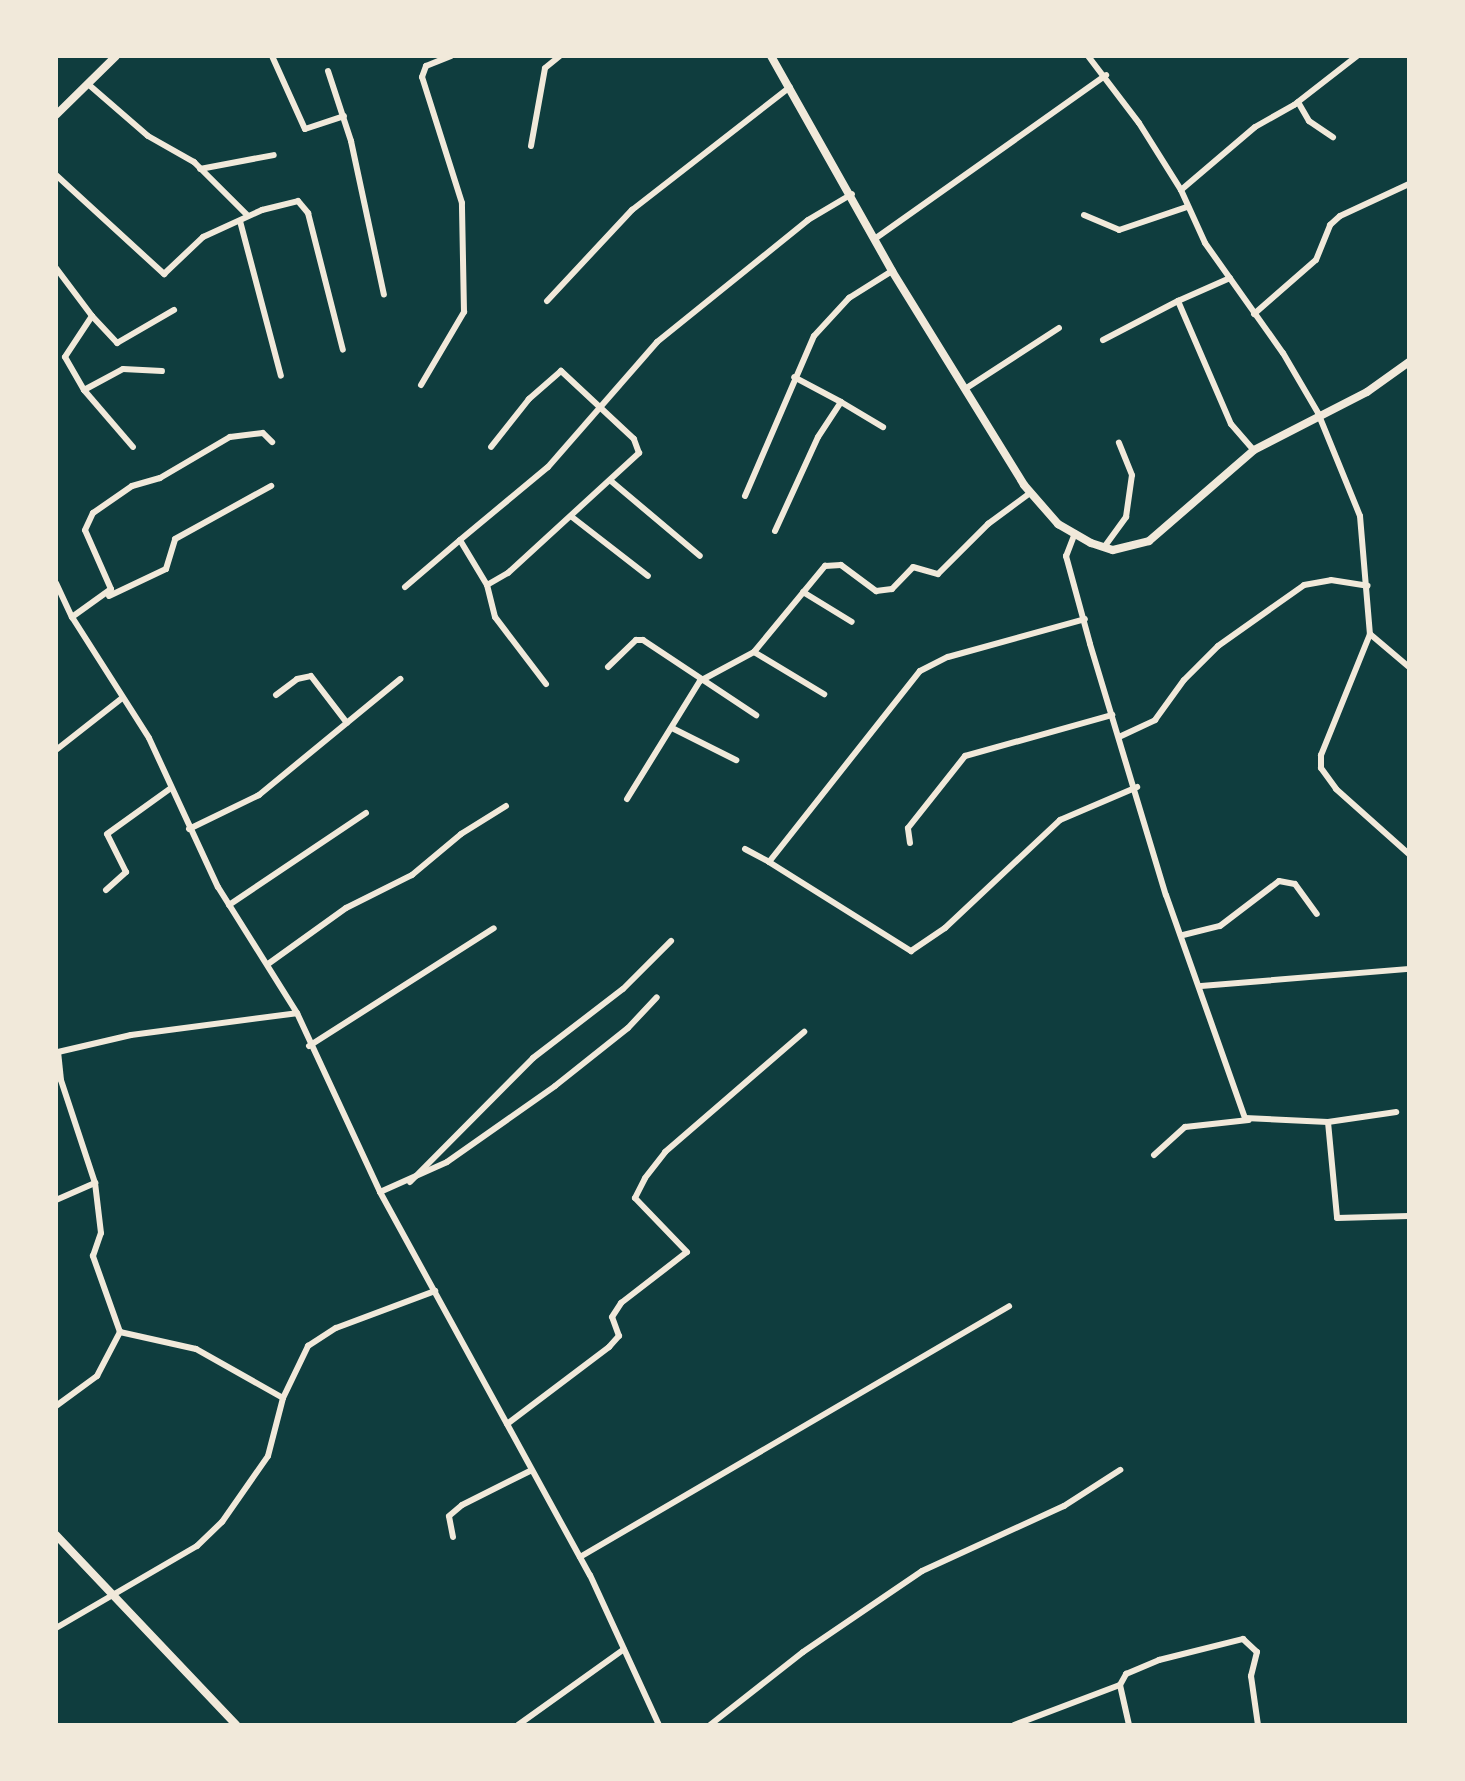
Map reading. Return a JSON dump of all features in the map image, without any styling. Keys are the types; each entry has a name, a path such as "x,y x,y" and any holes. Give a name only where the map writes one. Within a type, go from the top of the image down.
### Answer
{"street":[{"path":"56,115 116,56"},
{"path":"272,56 305,129 344,116"},
{"path":"421,385 464,312 462,203 422,77 426,66 451,56"},
{"path":"531,146 545,68 560,56"},
{"path":"771,56 852,194 892,271 1030,493 1058,524 1075,533 1113,550 1134,545 1165,530 1254,450 1318,413 1367,392 1409,362"},
{"path":"1088,56 1106,75 1181,190 1187,207 1230,278 1318,413 1360,516 1370,634 1321,755 1321,768 1336,789 1409,854"},
{"path":"1181,190 1255,127 1298,102 1357,56"},
{"path":"328,71 344,116 384,295"},
{"path":"876,238 1106,75"},
{"path":"88,84 138,128 200,169 248,216"},
{"path":"547,301 632,210 790,87"},
{"path":"1298,102 1309,121 1333,137"},
{"path":"200,169 274,155"},
{"path":"56,175 164,274 203,237 248,216 298,201 306,209 343,350"},
{"path":"1254,314 1316,260 1330,225 1340,216 1409,184"},
{"path":"405,587 548,467 678,324 808,220 852,194"},
{"path":"1084,215 1119,230 1187,207"},
{"path":"240,221 281,376"},
{"path":"56,268 117,343 174,310"},
{"path":"745,496 794,377 824,322 892,271"},
{"path":"1103,340 1230,278"},
{"path":"1178,301 1231,424 1254,450"},
{"path":"92,316 65,353 84,390 133,447"},
{"path":"965,389 1059,328"},
{"path":"84,390 123,369 162,371"},
{"path":"487,585 508,573 637,458 638,447 561,371 529,399 491,447"},
{"path":"794,377 883,427"},
{"path":"775,531 818,437 841,402"},
{"path":"105,597 111,589 85,530 93,513 132,486 160,478 230,437 263,433 272,442"},
{"path":"1105,546 1126,517 1132,475 1119,442"},
{"path":"611,481 643,514 700,556"},
{"path":"72,617 105,597 166,569 175,539 271,486"},
{"path":"627,799 700,681 754,652 825,566 841,565 876,591 892,589 913,567 938,574 988,524 1030,493"},
{"path":"572,517 648,576"},
{"path":"1075,533 1066,556 1112,715 1234,1095 1249,1120"},
{"path":"460,540 487,585 495,617 546,684"},
{"path":"1119,737 1155,720 1184,680 1218,646 1304,585 1331,580 1368,586"},
{"path":"56,583 72,617 149,738 189,829 229,905 297,1013 309,1046 380,1192 530,1471 580,1557 659,1725"},
{"path":"803,592 852,622"},
{"path":"769,862 920,671 948,657 1085,619"},
{"path":"1370,634 1409,667"},
{"path":"608,667 639,639 658,648 700,681 756,715"},
{"path":"754,652 824,694"},
{"path":"276,695 297,679 311,676 347,723"},
{"path":"189,829 259,795 400,679"},
{"path":"56,750 122,698"},
{"path":"910,843 908,828 965,756 1112,715"},
{"path":"672,728 736,760"},
{"path":"745,849 911,951 945,928 1060,820 1105,796 1137,787"},
{"path":"106,890 126,872 107,834 171,788"},
{"path":"268,964 346,908 412,875 461,834 506,806"},
{"path":"229,905 366,813"},
{"path":"1183,935 1220,926 1279,881 1295,884 1317,914"},
{"path":"309,1046 494,928"},
{"path":"410,1182 533,1058 623,989 671,941"},
{"path":"1201,986 1409,969"},
{"path":"380,1192 410,1182 555,1086 628,1028 657,997"},
{"path":"56,1406 97,1376 120,1332 93,1256 101,1233 95,1183 61,1080 58,1052 131,1035 297,1013"},
{"path":"507,1424 609,1347 619,1336 612,1317 621,1303 687,1252 635,1198 645,1178 665,1152 804,1032"},
{"path":"1154,1155 1185,1127 1249,1120 1328,1122 1396,1112"},
{"path":"1328,1122 1337,1218 1409,1216"},
{"path":"56,1200 95,1183"},
{"path":"56,1628 109,1593 157,1571 222,1522 268,1456 283,1398 308,1346 336,1328 435,1291"},
{"path":"580,1557 1009,1306"},
{"path":"120,1332 196,1349 283,1398"},
{"path":"710,1725 803,1652 922,1571 1064,1506 1120,1470"},
{"path":"453,1537 449,1516 462,1505 530,1471"},
{"path":"56,1535 236,1725"},
{"path":"1014,1725 1120,1685 1126,1674 1159,1660 1243,1639 1257,1652 1251,1676 1258,1725"},
{"path":"518,1725 624,1649"},
{"path":"1120,1685 1129,1725"}]}
